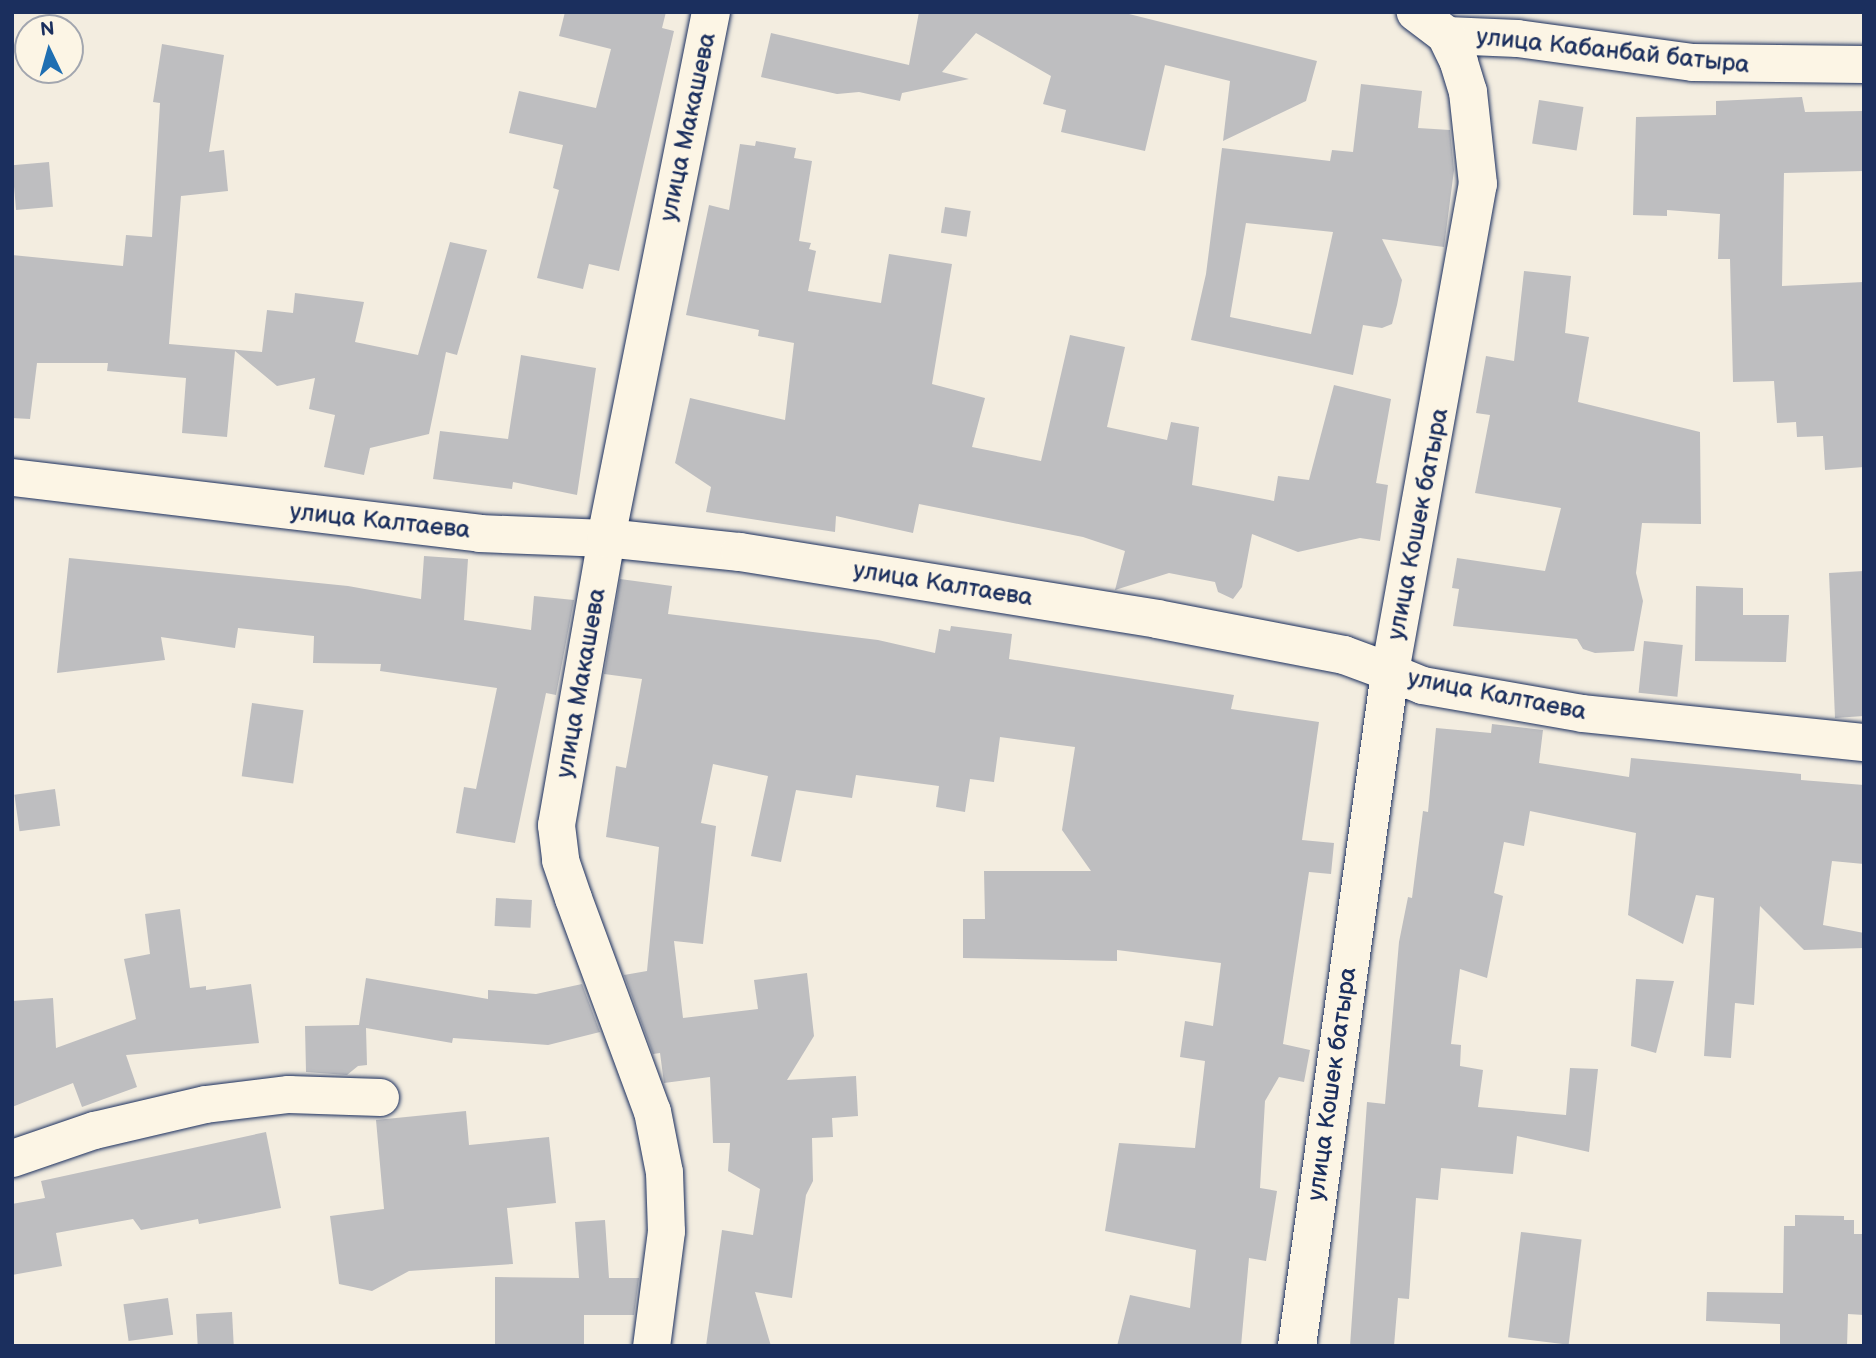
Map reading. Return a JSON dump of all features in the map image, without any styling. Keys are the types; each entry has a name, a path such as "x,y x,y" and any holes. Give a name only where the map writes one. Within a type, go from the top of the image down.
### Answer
{"street":[{"name":"улица Макашева","path":"651,1346 666,1231 664,1172 652,1111 560,860 556,825 607,538 711,12"},
{"path":"1416,12 1446,35"},
{"name":"улица Кабанбай батыра","path":"1446,35 1517,38 1692,62 1864,64"},
{"name":"улица Кошек батыра","path":"1297,1346 1390,672 1478,184 1468,92 1446,35"},
{"name":"улица Калтаева","path":"12,477 480,533 607,538 740,552 1143,617 1344,655 1422,685 1582,713 1864,742"},
{"path":"12,1158 94,1130 205,1104 288,1094 380,1097"}],"building":[{"path":"565,12 666,12 662,28 674,31 619,271 589,264 583,289 537,278 559,190 553,188 563,145 509,133 519,91 596,108 611,49 559,36"},
{"path":"919,12 1121,12 1317,61 1306,101 1223,141 1230,81 1165,65 1145,151 1061,132 1066,110 1043,104 1051,76 976,33 942,72 969,79 902,93 900,101 859,92 837,94 761,77 771,33 909,65"},
{"path":"162,44 224,55 209,152 224,150 228,191 181,196 169,344 262,352 267,310 293,313 295,293 364,302 355,342 418,355 450,242 487,250 457,355 446,352 429,434 370,448 364,475 324,467 335,415 309,409 315,378 277,386 235,351 227,437 182,433 186,378 107,371 108,363 37,363 30,419 12,418 12,255 123,266 126,235 152,237 160,103 153,102"},
{"path":"1361,84 1422,91 1418,128 1450,130 1454,170 1444,247 1382,239 1402,280 1397,305 1392,324 1382,328 1363,325 1353,375 1191,340 1206,274 1222,148 1330,161 1332,150 1353,152","holes":["1246,223 1333,232 1311,334 1230,317"]},
{"path":"1802,97 1805,112 1864,111 1864,171 1784,173 1782,286 1864,282 1864,467 1825,470 1823,436 1797,437 1796,422 1777,423 1774,381 1733,382 1730,259 1718,259 1720,214 1667,210 1667,216 1633,215 1636,117 1716,115 1716,101"},
{"path":"1539,100 1583,107 1577,150 1532,143"},
{"path":"756,141 796,148 794,158 812,161 799,241 811,243 809,249 816,251 808,291 881,303 889,254 952,264 932,384 985,398 972,447 1041,461 1070,335 1125,347 1107,427 1167,440 1171,422 1199,427 1192,485 1274,501 1278,476 1309,480 1334,385 1391,399 1376,483 1388,485 1380,541 1360,538 1298,552 1252,534 1242,587 1233,599 1218,592 1215,582 1169,573 1115,590 1125,551 1083,537 919,504 913,533 836,516 835,532 706,512 711,487 675,463 690,398 785,420 794,343 758,336 759,330 686,315 709,205 729,210 740,144 755,146"},
{"path":"49,162 53,207 16,210 12,165"},
{"path":"945,207 971,211 967,237 941,233"},
{"path":"1524,271 1571,276 1565,333 1589,337 1578,402 1700,432 1701,524 1642,523 1636,573 1643,601 1634,651 1595,653 1583,649 1577,639 1453,626 1459,589 1452,588 1457,558 1545,571 1561,508 1475,493 1490,415 1476,413 1486,356 1514,361"},
{"path":"521,355 596,368 577,495 513,482 512,489 433,479 440,431 508,439"},
{"path":"424,556 468,559 464,620 531,630 534,596 574,600 556,695 546,693 515,843 456,833 464,787 476,789 497,688 380,671 381,664 313,663 314,636 238,628 235,648 161,637 165,660 57,673 69,558 348,586 421,599"},
{"path":"1864,571 1864,716 1835,718 1829,573"},
{"path":"620,579 672,586 668,614 878,640 935,653 939,629 950,631 951,626 1012,634 1009,659 1234,695 1231,709 1319,722 1302,840 1334,843 1331,874 1309,872 1283,1044 1310,1050 1304,1082 1279,1077 1265,1101 1260,1188 1277,1191 1266,1261 1249,1258 1241,1346 1117,1346 1130,1295 1190,1308 1196,1250 1105,1231 1119,1143 1195,1148 1205,1061 1180,1057 1185,1021 1213,1026 1221,963 1117,950 1117,961 963,958 963,919 985,919 984,871 1091,871 1062,830 1075,747 1000,737 994,782 970,779 965,812 936,807 939,786 856,775 852,798 796,790 781,862 751,856 768,776 713,764 701,823 716,826 703,944 674,941 683,1018 758,1009 754,980 807,973 814,1036 787,1080 856,1076 858,1116 832,1118 833,1137 812,1138 813,1181 806,1195 792,1298 755,1292 771,1346 706,1346 722,1230 753,1235 760,1189 728,1171 730,1143 713,1143 710,1077 664,1083 660,1053 653,1054 624,975 647,971 659,847 606,837 616,766 626,768 642,679 604,674"},
{"path":"1696,586 1743,588 1743,615 1789,615 1786,662 1695,661"},
{"path":"1644,641 1683,645 1677,697 1639,693"},
{"path":"252,703 303,710 293,784 242,776"},
{"path":"1492,724 1543,730 1539,763 1629,777 1631,758 1801,774 1801,780 1864,785 1864,864 1832,861 1823,925 1864,933 1864,948 1804,950 1760,906 1754,1005 1735,1003 1731,1058 1704,1056 1714,898 1696,895 1683,944 1628,915 1636,833 1530,811 1524,846 1504,842 1494,893 1503,896 1487,978 1460,969 1451,1044 1461,1045 1460,1066 1483,1070 1478,1107 1566,1115 1570,1068 1598,1069 1589,1152 1517,1136 1513,1174 1441,1168 1438,1200 1416,1198 1409,1299 1398,1298 1394,1346 1350,1346 1367,1102 1385,1104 1399,942 1408,897 1412,898 1423,811 1428,812 1436,728 1491,733"},
{"path":"55,789 60,826 20,831 14,795"},
{"path":"496,898 532,900 530,928 495,926"},
{"path":"180,909 190,988 206,986 206,990 251,984 259,1043 126,1055 137,1087 82,1107 73,1083 12,1107 12,1001 53,998 56,1048 136,1019 124,959 150,954 145,914"},
{"path":"366,978 488,999 488,990 536,994 582,984 600,1032 548,1045 453,1038 452,1043 366,1028 367,1065 358,1066 347,1075 306,1072 305,1026 359,1025"},
{"path":"1636,979 1674,981 1656,1053 1631,1046"},
{"path":"466,1111 469,1145 549,1137 556,1203 507,1208 513,1264 409,1271 372,1291 339,1284 330,1216 384,1209 376,1120"},
{"path":"266,1132 281,1208 199,1224 198,1219 141,1230 133,1219 56,1233 62,1266 12,1275 12,1204 45,1198 41,1181"},
{"path":"1795,1215 1844,1216 1844,1220 1854,1220 1854,1234 1864,1234 1864,1315 1848,1314 1847,1346 1780,1346 1780,1324 1706,1321 1707,1292 1783,1293 1784,1226 1795,1226"},
{"path":"605,1220 609,1278 639,1278 634,1315 584,1315 584,1346 495,1346 495,1277 579,1278 575,1222"},
{"path":"1521,1232 1582,1239 1569,1345 1508,1337"},
{"path":"168,1298 173,1335 129,1341 123,1304"},
{"path":"232,1312 234,1346 198,1346 196,1314"}]}
